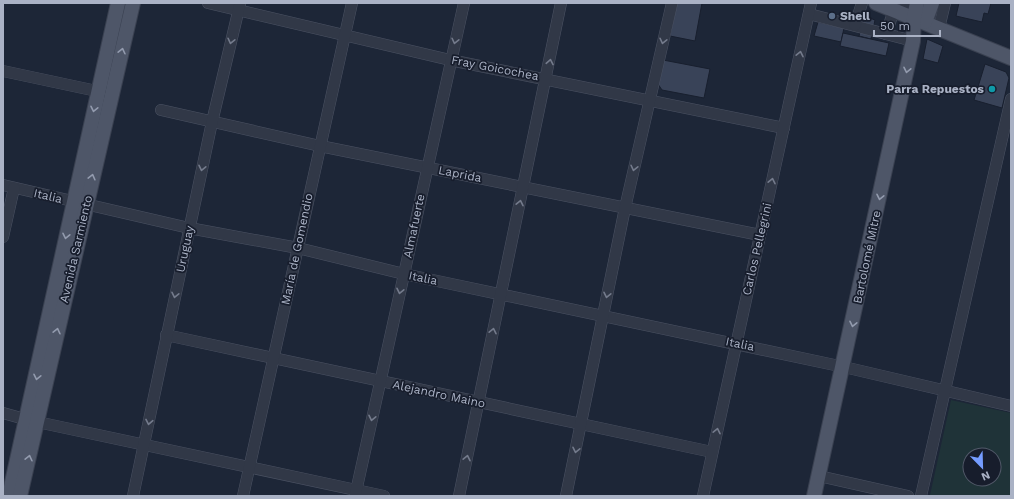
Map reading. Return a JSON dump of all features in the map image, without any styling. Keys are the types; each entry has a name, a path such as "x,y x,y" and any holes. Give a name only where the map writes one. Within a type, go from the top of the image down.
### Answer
{"main road":[{"name":"Avenida Sarmiento","path":"20,496 32,420 80,203 98,91 118,3"},
{"name":"Avenida Sarmiento","path":"80,203 112,95 133,3"},
{"path":"876,3 908,13 1011,58"},
{"path":"908,13 917,3"},
{"path":"908,13 932,3"},
{"name":"Bartolomé Mitre","path":"814,496 844,367 913,41 908,13"},
{"name":"Avenida Sarmiento","path":"10,496 32,420"}],"street":[{"name":"Fray Goicochea","path":"208,3 240,6 450,60 546,78 784,128"},
{"name":"María de Gomendio","path":"243,496 352,3"},
{"name":"Almafuerte","path":"356,493 450,60 464,3"},
{"path":"459,496 561,3"},
{"path":"566,496 625,208 672,3"},
{"path":"855,25 862,3"},
{"path":"940,28 945,3"},
{"name":"Uruguay","path":"133,496 212,122 240,6"},
{"path":"810,8 855,25 913,41"},
{"name":"Carlos Pellegrini","path":"703,496 810,8"},
{"path":"886,34 908,13"},
{"path":"3,71 112,95"},
{"path":"921,496 1011,99"},
{"name":"Laprida","path":"161,110 320,146 760,235"},
{"name":"Italia","path":"3,186 189,228 298,248 404,274 736,343 1011,406"},
{"path":"3,237 14,188"},
{"name":"Alejandro Maino","path":"166,335 712,452"},
{"path":"3,413 250,467 356,493 384,496"},
{"path":"819,476 908,496"}],"green space":[{"path":"951,400 1011,413 1011,496 930,495"}],"building":[{"path":"676,3 702,3 695,41 670,36"},
{"path":"959,3 991,3 988,14 984,13 982,22 956,16"},
{"path":"864,16 875,20 871,39 859,36"},
{"path":"818,22 844,28 841,42 814,36"},
{"path":"843,33 889,43 886,56 840,46"},
{"path":"927,39 943,46 938,63 923,59"},
{"path":"663,60 710,69 704,98 662,90 658,84"},
{"name":"Parra Repuestos","path":"985,64 1006,72 1009,78 1002,108 974,100"}],"place":[{"name":"Shell","path":"832,16"},
{"name":"Parra Repuestos","path":"992,89"}]}
